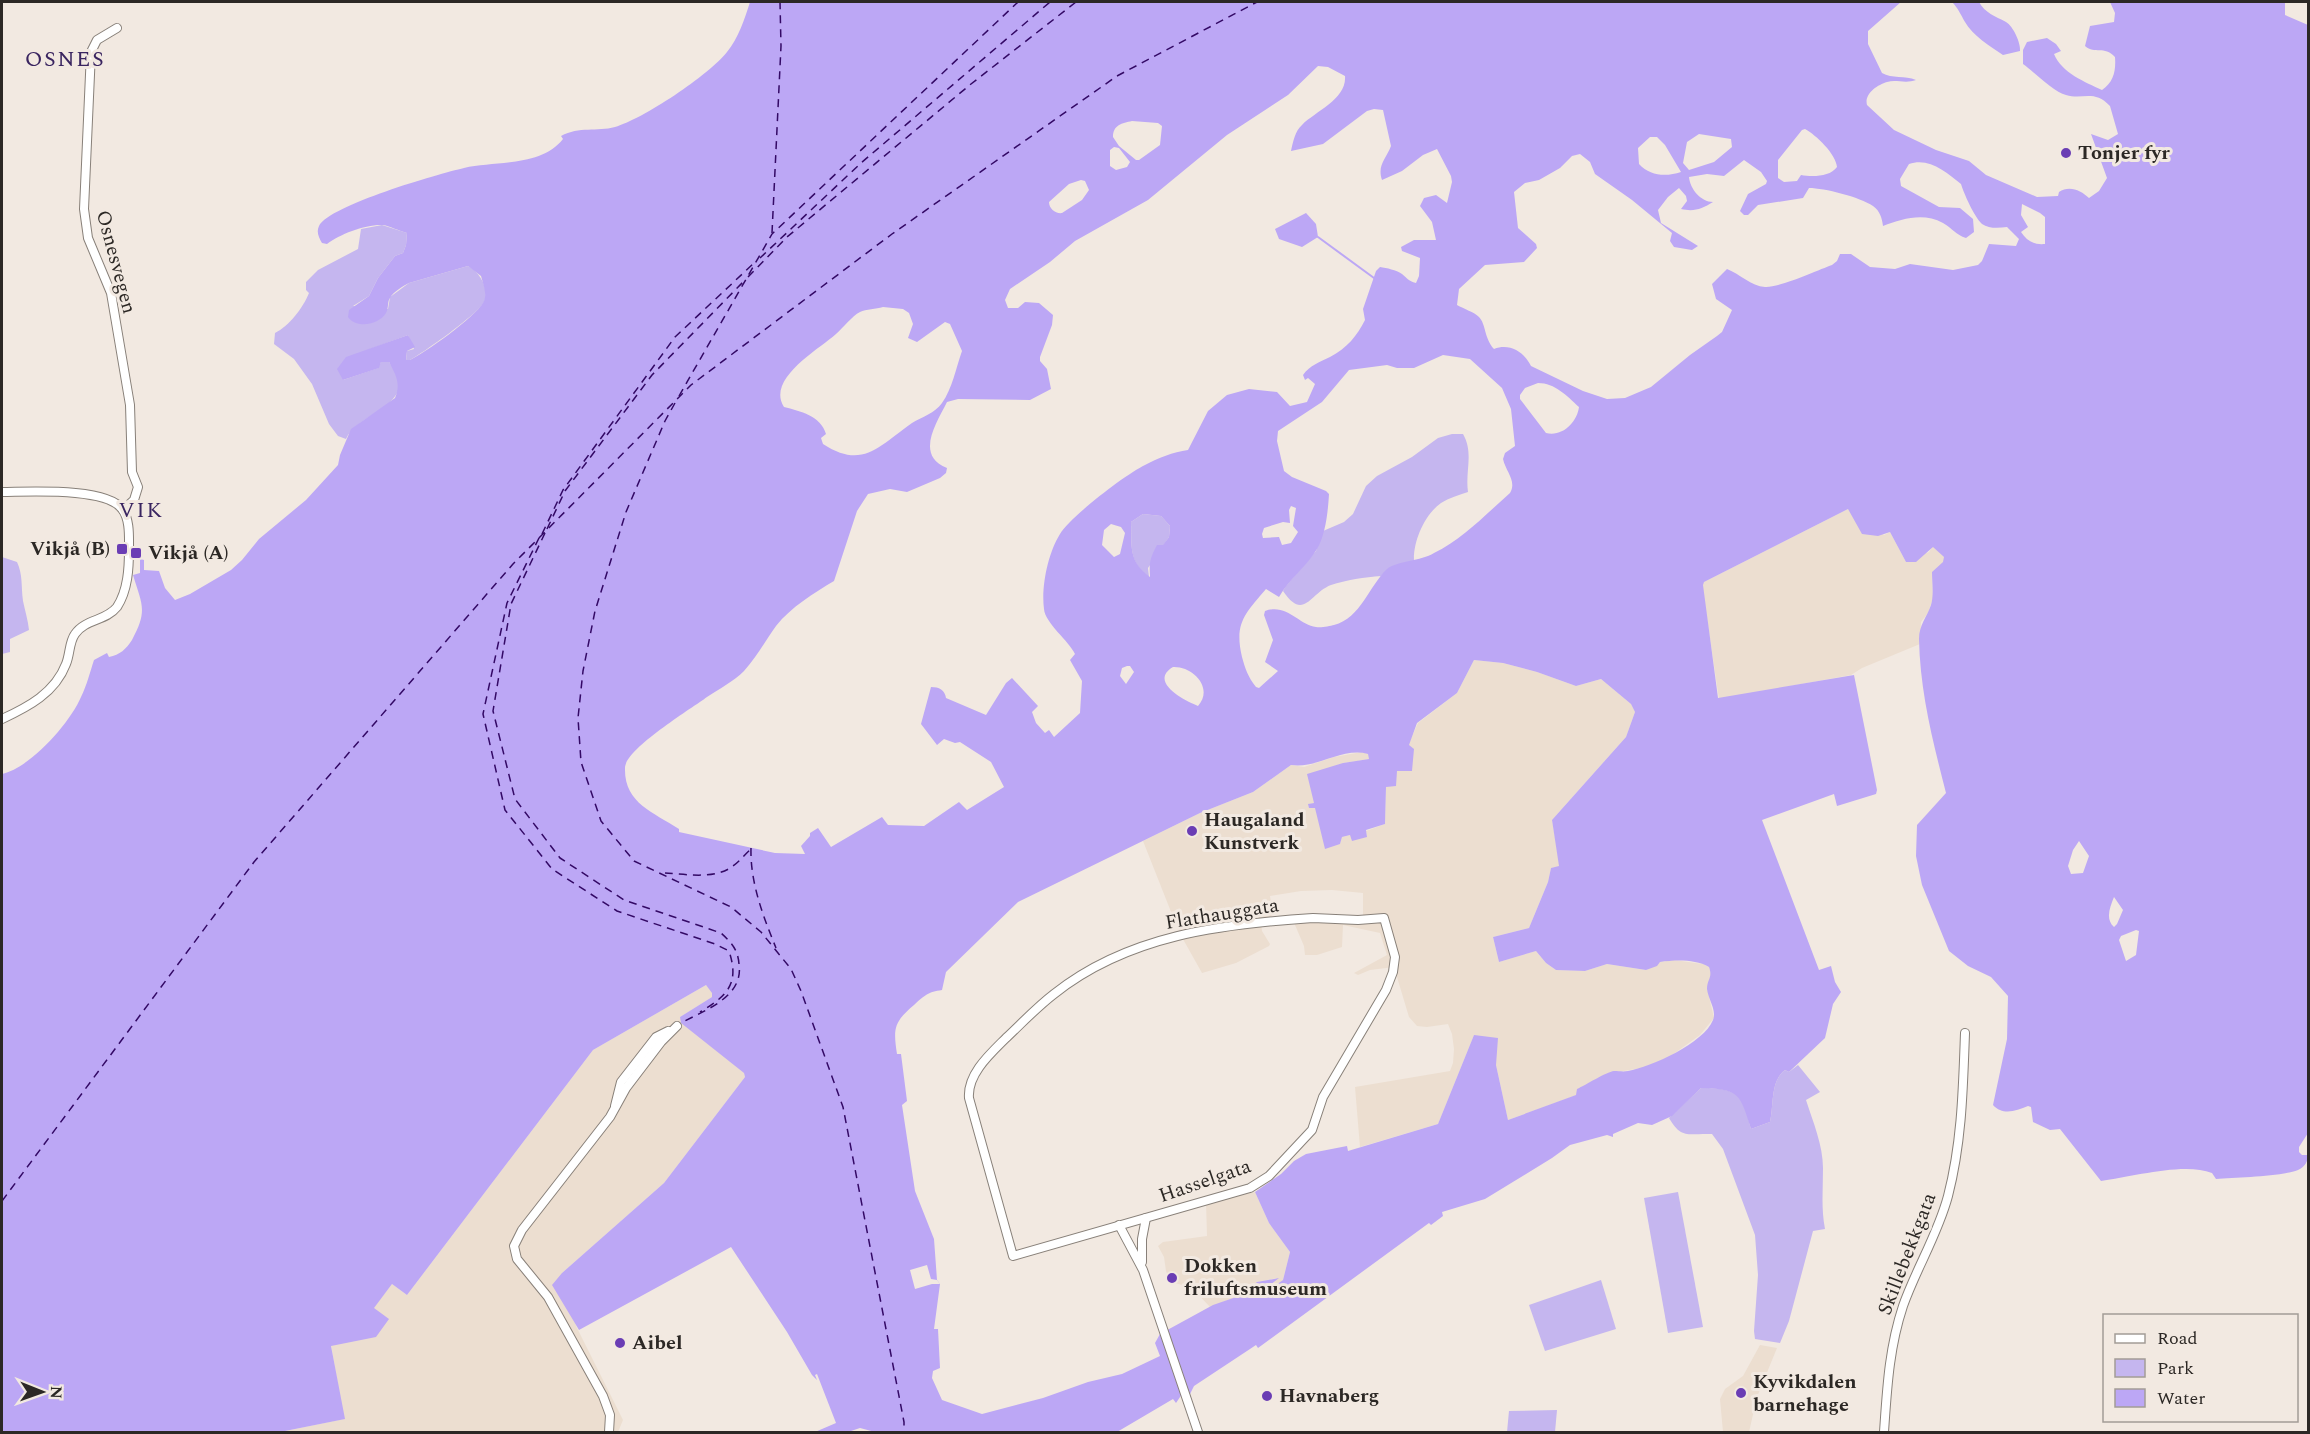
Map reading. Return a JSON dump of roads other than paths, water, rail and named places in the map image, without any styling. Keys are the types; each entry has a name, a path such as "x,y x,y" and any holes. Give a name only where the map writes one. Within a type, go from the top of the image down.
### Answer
{"street":[{"name":"Osnesvegen","path":"117,28 97,40 91,52 84,209 88,238 111,293 130,405 132,472 138,487 134,500 123,510"},
{"path":"2,492 76,493 106,499 118,504 123,510 128,528 128,571 123,595 118,605 111,613 81,628 75,634 63,672 49,691 37,701 2,719"},
{"name":"Flathauggata","path":"1013,1256 969,1098 971,1081 981,1065 1004,1040 1053,994 1101,964 1126,952 1181,934 1272,920 1384,918"},
{"name":"Hasselgata","path":"1013,1256 1243,1190 1269,1176 1312,1130 1321,1102 1362,1032 1393,972 1395,957 1384,918"},
{"path":"609,1432 610,1415 603,1396 548,1297 517,1259 514,1246 522,1230 614,1111 626,1088 661,1042 679,1024"},
{"name":"Skillebekkgata","path":"1884,1432 1892,1346 1903,1306 1947,1199 1957,1153 1963,1087 1963,1033"},
{"name":"Hasselgata","path":"1143,1270 1142,1239 1146,1218"},
{"path":"1119,1225 1143,1270 1198,1432"}],"water":[{"path":"750,2 1901,2 1868,31 1868,44 1882,73 1916,80 1890,81 1879,85 1867,97 1867,105 1894,130 1936,150 1969,161 1986,175 2037,197 2058,196 2059,192 2071,189 2089,198 2099,191 2107,178 2091,134 2108,140 2118,134 2110,106 2094,96 2066,95 2050,86 2023,64 2023,50 2027,42 2047,38 2061,51 2054,54 2062,67 2102,90 2113,75 2115,57 2107,51 2092,50 2085,46 2090,26 2114,22 2115,13 2110,2 2285,2 2285,15 2308,25 2308,1133 2299,1147 2302,1155 2308,1155 2307,1162 2298,1170 2280,1174 2216,1179 2212,1173 2187,1169 2158,1171 2101,1181 2060,1129 2050,1130 2033,1122 2031,1107 2005,1111 1993,1105 2007,1039 2008,996 1991,977 1968,966 1949,951 1922,885 1916,856 1917,825 1946,793 1925,698 1919,639 1932,601 1932,572 1943,562 1944,557 1933,547 1916,562 1906,562 1890,532 1878,536 1862,534 1848,509 1704,582 1703,585 1718,698 1854,675 1877,790 1876,794 1837,806 1834,794 1762,820 1819,970 1831,966 1835,982 1841,992 1833,1004 1825,1038 1789,1072 1785,1070 1780,1075 1773,1094 1770,1122 1751,1129 1741,1101 1736,1096 1724,1090 1701,1088 1672,1116 1652,1125 1638,1123 1613,1134 1613,1137 1607,1135 1570,1145 1485,1199 1442,1212 1443,1216 1431,1225 1429,1223 1258,1348 1256,1345 1194,1386 1190,1394 1184,1391 1176,1403 1173,1399 1117,1432 875,1432 860,1428 848,1432 815,1432 836,1423 817,1374 815,1375 817,1380 731,1247 579,1330 552,1285 562,1273 664,1183 745,1077 744,1073 681,1023 680,1017 712,997 706,985 593,1050 407,1295 392,1284 374,1308 389,1319 376,1337 331,1346 345,1419 280,1432 2,1432 2,774 25,763 59,731 76,708 94,660 107,653 109,657 120,653 132,640 142,614 141,601 133,575 140,573 140,559 144,560 144,570 159,571 165,588 175,600 231,570 259,539 306,500 338,465 351,429 395,398 398,388 397,380 389,362 381,362 379,368 343,380 337,369 346,357 408,335 415,347 407,351 406,360 410,360 449,334 483,303 485,293 481,276 468,266 409,283 391,296 383,317 373,323 356,323 348,317 349,310 369,296 378,278 395,256 403,253 407,233 376,225 354,230 327,244 322,243 320,239 319,226 327,218 343,209 386,191 464,168 530,159 554,148 563,139 561,136 568,133 615,127 642,115 691,84 727,52 741,28","holes":["1318,66 1328,67 1345,76 1344,84 1330,104 1300,127 1291,151 1323,144 1367,111 1383,110 1391,146 1381,166 1382,180 1402,171 1423,155 1437,149 1452,182 1447,203 1436,195 1424,198 1420,206 1432,222 1436,240 1414,240 1401,247 1402,251 1420,258 1419,276 1416,283 1391,269 1380,267 1376,271 1363,309 1365,320 1359,331 1342,350 1312,366 1303,375 1305,380 1308,378 1315,384 1307,402 1290,406 1277,392 1249,389 1227,395 1208,411 1188,450 1160,458 1125,477 1086,507 1060,534 1046,570 1044,609 1048,620 1075,654 1070,660 1082,681 1080,713 1054,737 1049,730 1045,733 1036,723 1032,712 1038,706 1012,678 1006,683 986,715 946,698 941,690 931,687 921,724 937,745 944,739 955,743 960,742 991,762 1004,787 967,810 959,802 924,826 888,825 882,817 831,847 818,828 810,833 801,846 805,854 775,853 679,832 679,829 642,805 629,790 625,768 628,760 660,730 740,675 782,619 803,601 834,581 857,511 868,494 890,489 907,492 940,478 946,473 947,468 937,462 930,447 934,429 947,402 958,399 1030,400 1051,389 1047,369 1040,361 1040,357 1052,325 1053,315 1039,303 1025,302 1018,308 1008,308 1005,300 1010,289 1050,262 1075,241 1148,200 1227,135 1288,95","1132,121 1158,123 1162,126 1160,145 1136,160 1119,146 1113,137 1116,127","1805,129 1825,145 1836,162 1837,167 1830,173 1815,176 1801,175 1797,181 1784,182 1778,178 1778,160","1699,134 1731,139 1732,147 1714,162 1689,170 1683,163 1687,142","1650,137 1657,137 1665,145 1681,172 1664,175 1648,171 1639,164 1638,148","1114,147 1119,148 1130,162 1127,167 1116,170 1110,166 1110,150","1580,154 1590,162 1595,174 1632,200 1672,233 1670,241 1674,247 1692,250 1698,246 1661,223 1658,210 1679,188 1687,201 1681,209 1694,210 1713,202 1704,200 1697,194 1691,186 1689,177 1707,174 1724,176 1744,160 1761,172 1767,181 1766,184 1748,194 1740,211 1744,215 1748,215 1758,205 1803,198 1809,188 1816,188 1860,199 1879,212 1883,226 1905,219 1928,218 1943,223 1966,238 1974,232 1973,219 1960,208 1939,207 1901,186 1900,179 1909,164 1923,162 1937,167 1961,184 1982,224 1997,228 2007,227 2019,239 2016,246 1989,244 1978,265 1953,270 1910,264 1895,269 1870,267 1851,254 1840,254 1832,265 1789,282 1765,287 1727,269 1712,284 1716,299 1732,310 1722,332 1651,387 1625,398 1607,399 1583,391 1531,366 1516,350 1506,347 1494,349 1479,317 1457,305 1459,289 1485,265 1524,262 1537,248 1536,244 1518,228 1514,192 1525,183 1539,180 1560,168 1572,156","1085,181 1089,190 1082,200 1062,213 1057,213 1050,207 1049,202 1069,184","2022,204 2045,217 2045,244 2028,240 2021,232 2028,227 2021,215","883,307 903,309 909,313 913,324 908,338 917,342 945,322 950,324 962,351 954,378 939,406 880,447 860,455 849,455 837,452 823,444 821,438 826,434 820,423 809,415 784,407 780,396 782,386 796,366 862,311","1443,355 1470,359 1502,388 1511,409 1515,446 1505,453 1503,459 1512,480 1512,489 1455,541 1429,556 1397,564 1387,569 1358,609 1343,621 1330,626 1316,627 1280,610 1265,611 1264,615 1273,640 1265,662 1278,671 1259,688 1249,676 1242,657 1239,636 1243,620 1266,589 1279,597 1313,555 1323,536 1329,500 1329,494 1326,491 1292,477 1284,471 1277,441 1278,431 1322,402 1349,370 1387,365 1397,368 1414,368","1538,383 1550,385 1579,407 1578,413 1568,427 1558,433 1546,433 1520,399 1525,388","1291,506 1296,508 1293,526 1298,532 1291,543 1282,545 1279,537 1263,538 1264,528 1283,522 1290,523 1289,510","1143,514 1161,516 1170,526 1169,537 1163,545 1157,545 1153,554 1150,577 1135,559 1131,522","1111,524 1121,527 1125,533 1120,554 1114,557 1102,545 1104,530","1474,660 1503,663 1576,686 1601,679 1631,704 1635,712 1626,737 1552,820 1559,866 1551,868 1548,882 1529,928 1493,937 1499,962 1536,951 1546,963 1556,970 1585,971 1607,964 1646,970 1657,966 1660,962 1672,961 1691,961 1703,964 1709,967 1710,971 1707,989 1714,1012 1708,1029 1676,1053 1650,1065 1638,1069 1610,1072 1577,1089 1576,1095 1508,1120 1496,1065 1498,1038 1474,1035 1438,1124 1348,1151 1347,1146 1306,1154 1255,1192 1269,1223 1290,1252 1283,1280 1269,1290 1266,1288 1279,1278 1257,1282 1239,1296 1213,1305 1160,1334 1155,1343 1160,1356 1122,1374 982,1414 942,1400 932,1378 933,1371 940,1368 938,1329 934,1329 940,1284 937,1280 934,1239 915,1191 902,1105 907,1101 901,1054 897,1054 895,1032 902,1016 924,996 942,990 946,972 1018,902 1200,813 1253,792 1291,765 1310,764 1349,753 1368,754 1369,759 1343,763 1307,774 1314,803 1308,804 1309,808 1315,808 1325,849 1340,844 1342,837 1350,835 1352,841 1367,837 1366,830 1385,824 1386,787 1396,786 1397,771 1412,771 1414,749 1409,745 1417,723 1457,693","1127,666 1130,666 1134,672 1126,684 1120,676 1122,668","1173,667 1188,670 1194,674 1199,679 1204,692 1198,706 1166,685 1165,679 1166,673","2079,841 2089,856 2083,873 2071,874 2068,866 2073,850","2114,897 2123,910 2114,927 2111,924 2109,913 2111,905","2136,930 2139,931 2136,955 2126,961 2119,940 2121,936"]},
{"path":"1952,2 1979,2 1987,12 2011,27 2018,39 2020,51 2003,55 1968,27"},
{"path":"1306,213 1316,224 1318,237 1302,247 1279,239 1275,229"}],"waterway":[{"path":"1318,237 1374,278"}],"place":[{"name":"Tonjer fyr","path":"2066,153"},
{"name":"Vikjå (B)","path":"122,549"},
{"name":"Vikjå (A)","path":"136,553"},
{"name":"Haugaland Kunstverk","path":"1192,831"},
{"name":"Dokken friluftsmuseum","path":"1172,1278"},
{"name":"Aibel","path":"620,1343"},
{"name":"Kyvikdalen barnehage","path":"1741,1393"},
{"name":"Havnaberg","path":"1267,1396"}],"district":[{"name":"OSNES","path":"65,59"},
{"name":"VIK","path":"141,510"}]}
